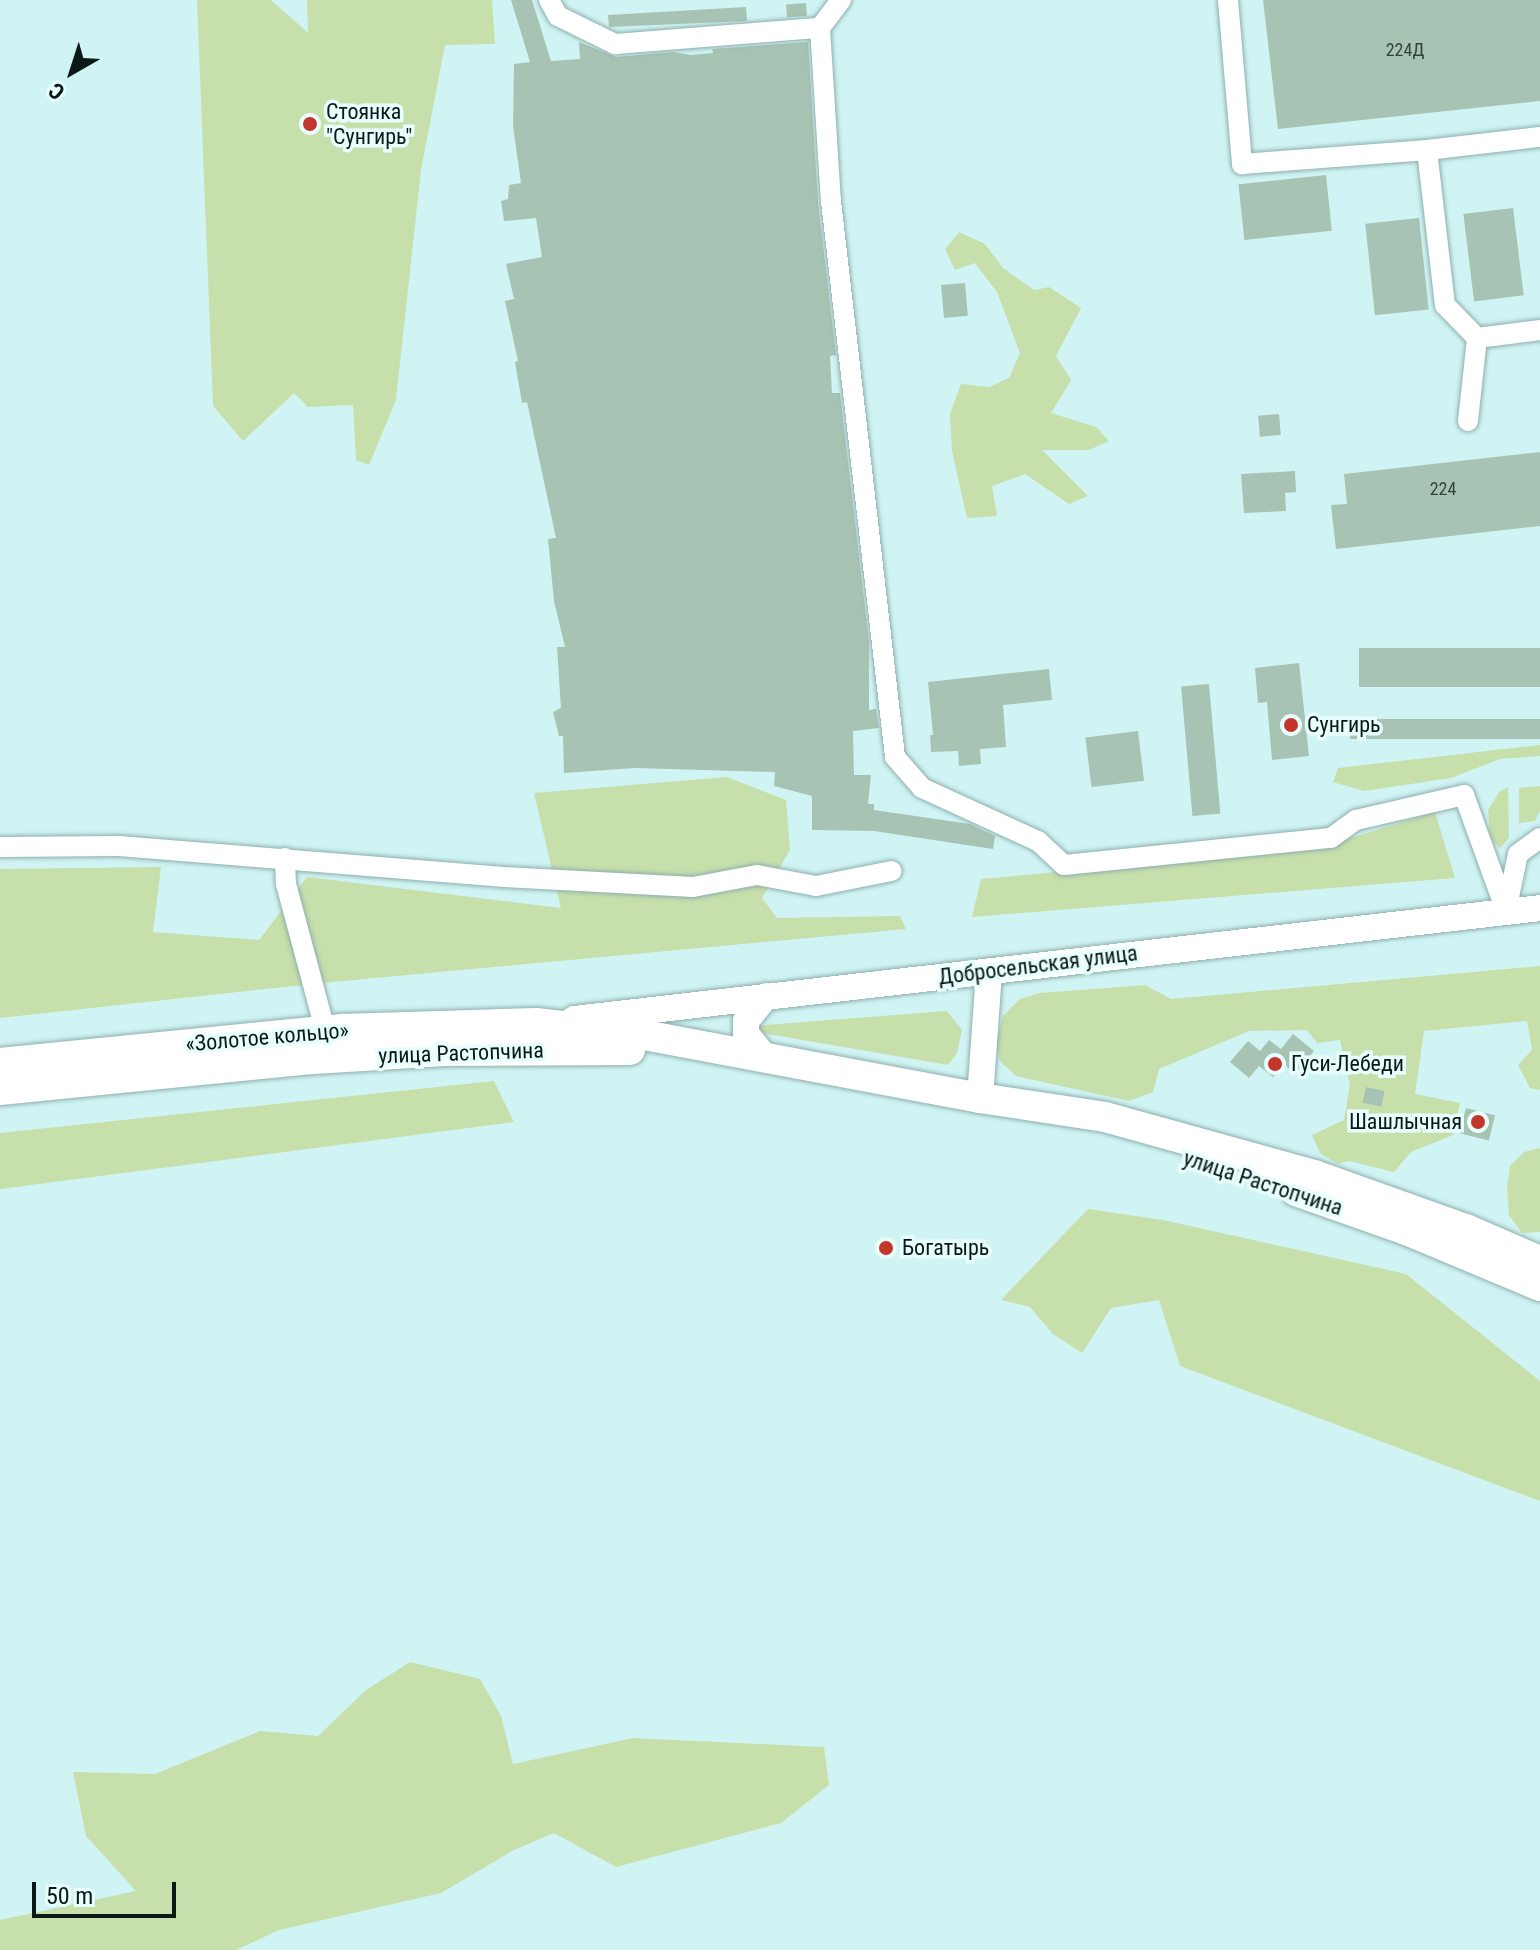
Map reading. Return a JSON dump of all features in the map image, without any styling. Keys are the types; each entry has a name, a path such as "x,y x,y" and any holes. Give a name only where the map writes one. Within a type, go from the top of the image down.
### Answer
{"highway":[{"name":"«Золотое кольцо»","path":"0,1063 325,1030 536,1023"},
{"name":"улица Растопчина","path":"536,1023 644,1035 980,1098 1105,1117 1241,1154 1414,1209 1540,1261"},
{"name":"улица Растопчина","path":"158,1074 298,1060 444,1051 623,1050 764,1056"},
{"name":"«Золотое кольцо»","path":"0,1090 158,1074"},
{"name":"улица Растопчина","path":"980,1098 1309,1195 1406,1230 1540,1286"}],"main road":[{"name":"Добросельская улица","path":"536,1023 1540,908"},
{"path":"980,1098 989,971"},
{"path":"764,1056 746,1034 746,1021 766,996"}],"lane":[{"path":"549,0 558,16 615,44 820,28"},
{"path":"841,0 820,28 831,201 895,757 922,788 1038,841 1064,865 1331,838 1356,820 1464,795 1506,911"},
{"path":"1228,0 1242,164 1427,150 1540,137"},
{"path":"1427,150 1445,305 1477,338"},
{"path":"1477,338 1540,330"},
{"path":"1468,421 1477,338"},
{"path":"1506,911 1518,854 1540,838"},
{"path":"0,847 119,846 519,878 693,887 757,875 816,886 892,871"},
{"path":"285,858 286,884 325,1030"}],"green space":[{"path":"197,0 271,0 308,33 307,0 492,0 495,44 445,45 421,170 396,400 369,465 356,460 353,405 308,407 294,393 243,441 213,406"},
{"path":"959,232 985,244 1003,268 1034,290 1049,287 1081,308 1056,356 1071,380 1051,413 1096,427 1109,441 1089,450 1042,450 1088,496 1069,504 1025,474 992,486 997,516 967,518 952,451 950,414 961,384 989,387 1009,378 1020,353 997,292 975,263 955,270 945,249"},
{"path":"1540,745 1540,756 1500,759 1451,778 1364,791 1333,782 1338,768"},
{"path":"727,777 786,800 790,850 762,898 777,918 900,916 906,929 321,983 0,1018 0,869 161,867 153,932 259,940 307,877 561,908 534,793"},
{"path":"1540,786 1540,811 1535,821 1519,823 1519,788"},
{"path":"1508,787 1509,838 1500,848 1490,838 1488,810 1499,792"},
{"path":"1435,812 1455,878 972,917 981,879 1315,849"},
{"path":"1540,966 1540,1090 1530,1088 1518,1065 1532,1050 1527,1021 1424,1031 1415,1094 1460,1103 1453,1135 1411,1152 1394,1172 1349,1161 1338,1164 1320,1153 1312,1135 1344,1120 1350,1085 1340,1040 1317,1043 1307,1030 1249,1031 1159,1069 1153,1092 1129,1101 1016,1076 1000,1061 996,1042 1003,1016 1020,999 1040,993 1145,985 1171,999"},
{"path":"947,1011 962,1030 957,1053 948,1065 751,1031 751,1026"},
{"path":"494,1081 514,1122 0,1189 0,1133"},
{"path":"1540,1148 1540,1232 1522,1233 1509,1215 1507,1188 1510,1166 1524,1152"},
{"path":"1088,1209 1163,1220 1406,1274 1540,1381 1540,1501 1180,1366 1159,1300 1111,1308 1082,1353 1053,1334 1030,1307 1001,1300"},
{"path":"410,1662 480,1679 501,1716 513,1764 633,1738 824,1747 829,1785 781,1823 616,1867 554,1833 514,1850 441,1893 279,1930 236,1950 0,1950 0,1920 136,1891 86,1836 73,1772 155,1774 260,1731 318,1736 366,1690"}],"building":[{"path":"511,0 532,0 551,61 580,59 579,42 616,57 673,52 691,55 713,53 712,49 808,42 818,202 836,355 830,356 832,393 840,393 869,642 869,710 876,709 879,728 853,731 854,775 871,775 868,804 874,804 874,810 970,824 995,836 993,849 874,831 812,830 812,796 774,786 775,772 635,768 564,773 563,736 559,736 553,712 561,708 557,647 565,647 554,601 548,539 556,538 527,402 522,403 515,362 518,361 505,301 514,299 506,264 542,257 536,218 504,221 501,201 508,199 509,185 521,183 513,126 514,64 530,62"},
{"path":"1263,0 1540,0 1540,101 1278,129"},
{"path":"806,3 807,16 787,17 786,4"},
{"path":"746,7 747,21 609,27 608,15"},
{"path":"1326,175 1332,231 1244,240 1238,184"},
{"path":"1513,208 1524,295 1474,301 1463,214"},
{"path":"1419,218 1429,309 1375,315 1365,224"},
{"path":"965,283 968,316 944,318 941,285"},
{"path":"1279,414 1281,435 1260,437 1258,416"},
{"path":"1540,452 1540,526 1336,549 1331,505 1347,504 1344,474"},
{"path":"1295,471 1296,492 1285,493 1286,511 1244,513 1241,474"},
{"path":"1359,648 1540,648 1540,687 1359,687"},
{"path":"1299,663 1309,756 1272,760 1267,702 1258,703 1255,668"},
{"path":"1049,669 1052,700 1003,705 1006,747 980,749 981,764 959,766 958,751 931,752 930,735 933,735 928,682"},
{"path":"1209,684 1220,814 1192,816 1181,686"},
{"path":"1350,719 1540,719 1540,739 1350,739"},
{"path":"1138,731 1144,781 1091,787 1085,737"},
{"path":"1293,1034 1314,1051 1295,1074 1284,1064 1273,1077 1259,1066 1249,1078 1230,1062 1248,1041 1260,1051 1269,1040 1281,1049"},
{"path":"1366,1087 1385,1091 1381,1107 1363,1103"},
{"path":"1466,1108 1495,1115 1489,1140 1460,1133"}],"place":[{"name":"Стоянка \"Сунгирь\"","path":"310,124"},
{"name":"Сунгирь","path":"1291,725"},
{"name":"Гуси-Лебеди","path":"1275,1064"},
{"name":"Шашлычная","path":"1478,1122"},
{"name":"Богатырь","path":"886,1248"}]}
